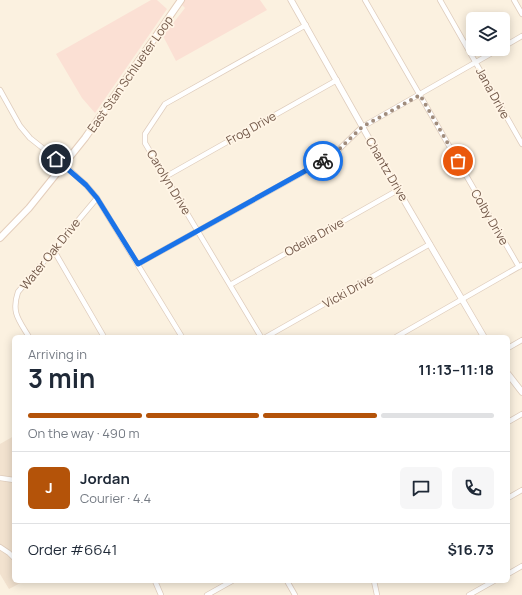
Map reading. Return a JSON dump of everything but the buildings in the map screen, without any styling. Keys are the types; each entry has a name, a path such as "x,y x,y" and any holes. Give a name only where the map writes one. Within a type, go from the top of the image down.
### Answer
{"main road":[{"name":"East Stan Schlueter Loop","path":"0,238 29,208 64,165 123,85 181,0"}],"street":[{"name":"Chantz Drive","path":"291,0 398,190 483,335"},
{"name":"Colby Drive","path":"366,0 520,266"},
{"name":"Jana Drive","path":"440,0 522,144"},
{"path":"514,0 522,14"},
{"name":"Carolyn Drive","path":"260,335 145,143 145,134 165,104 306,25"},
{"path":"510,43 522,36"},
{"path":"138,264 331,157 362,127 487,56"},
{"name":"Frog Drive","path":"165,176 337,80"},
{"path":"0,90 20,126 30,138 64,165 86,185 97,198 181,335"},
{"name":"Odelia Drive","path":"230,285 398,190"},
{"name":"Water Oak Drive","path":"28,335 15,313 14,302 18,292 97,198"},
{"name":"Vicki Drive","path":"270,335 430,244"},
{"path":"53,249 103,335"},
{"path":"400,335 520,266"},
{"path":"510,347 522,340"},
{"path":"510,377 522,392"},
{"path":"510,421 522,414"},
{"path":"0,478 12,480"},
{"path":"510,497 522,490"},
{"path":"0,547 12,556"},
{"path":"510,573 522,566"},
{"path":"156,583 161,595"},
{"path":"207,595 228,583"},
{"path":"289,583 295,595"},
{"path":"374,583 377,595"},
{"path":"469,595 490,583"}],"shaded area":[{"path":"151,0 157,0 167,9 95,113 82,98 56,54"},
{"path":"177,0 260,0 267,10 176,61 163,36 185,8"},
{"path":"12,437 12,583 20,583 9,589 0,574 0,444"}],"way so far":[{"path":"323,161 331,157 362,127 420,95 458,161"}],"route":[{"path":"56,159 86,185 97,198 138,264 323,161"}]}
